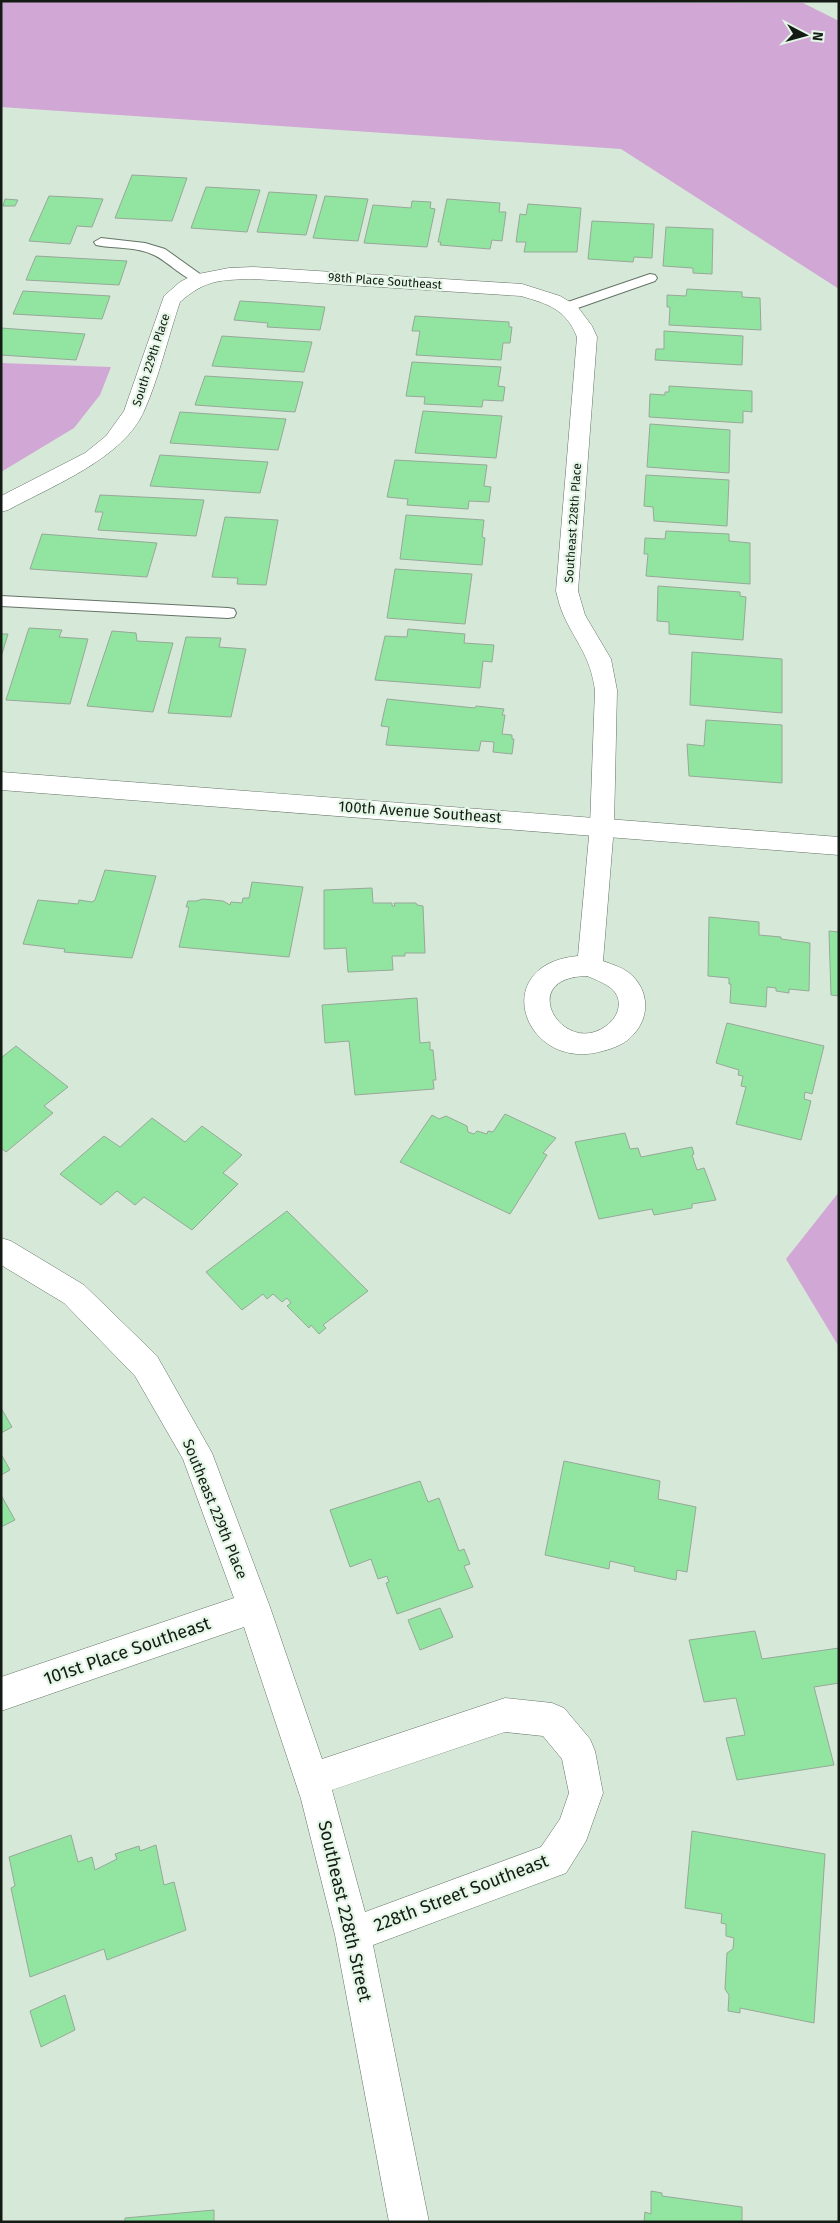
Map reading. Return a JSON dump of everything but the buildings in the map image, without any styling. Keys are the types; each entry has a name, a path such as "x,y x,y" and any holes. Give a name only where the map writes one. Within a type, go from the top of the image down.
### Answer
{"street":[{"name":"98th Place Southeast","path":"200,279 229,274 254,273 522,290 549,298 567,307"},
{"name":"South 229th Place","path":"1,505 92,456 113,440 134,412 171,300 187,286 200,279"},
{"name":"Southeast 228th Place","path":"567,307 582,323 586,337 568,591 575,616 597,650 605,674 606,690 602,826 590,966"},
{"name":"100th Avenue Southeast","path":"1,780 839,846"},
{"name":"Southeast 229th Place","path":"1,1250 74,1294 146,1366 196,1453 254,1607"},
{"name":"101st Place Southeast","path":"1,1694 254,1607"},
{"name":"Southeast 228th Street","path":"254,1607 318,1799 353,1935 409,2222"},
{"name":"228th Street Southeast","path":"311,1780 506,1715 552,1720 578,1751 586,1793 574,1829 553,1860 353,1935"}],"lane":[{"path":"101,242 145,247 160,252 200,279"},
{"path":"567,307 650,278"},
{"path":"1,601 228,613"}],"shaded area":[{"path":"1,1 803,3 839,21 839,289 621,149 1,107"},
{"path":"1,363 111,367 100,395 74,428 1,472"},
{"path":"839,1192 839,1347 786,1259"}]}
